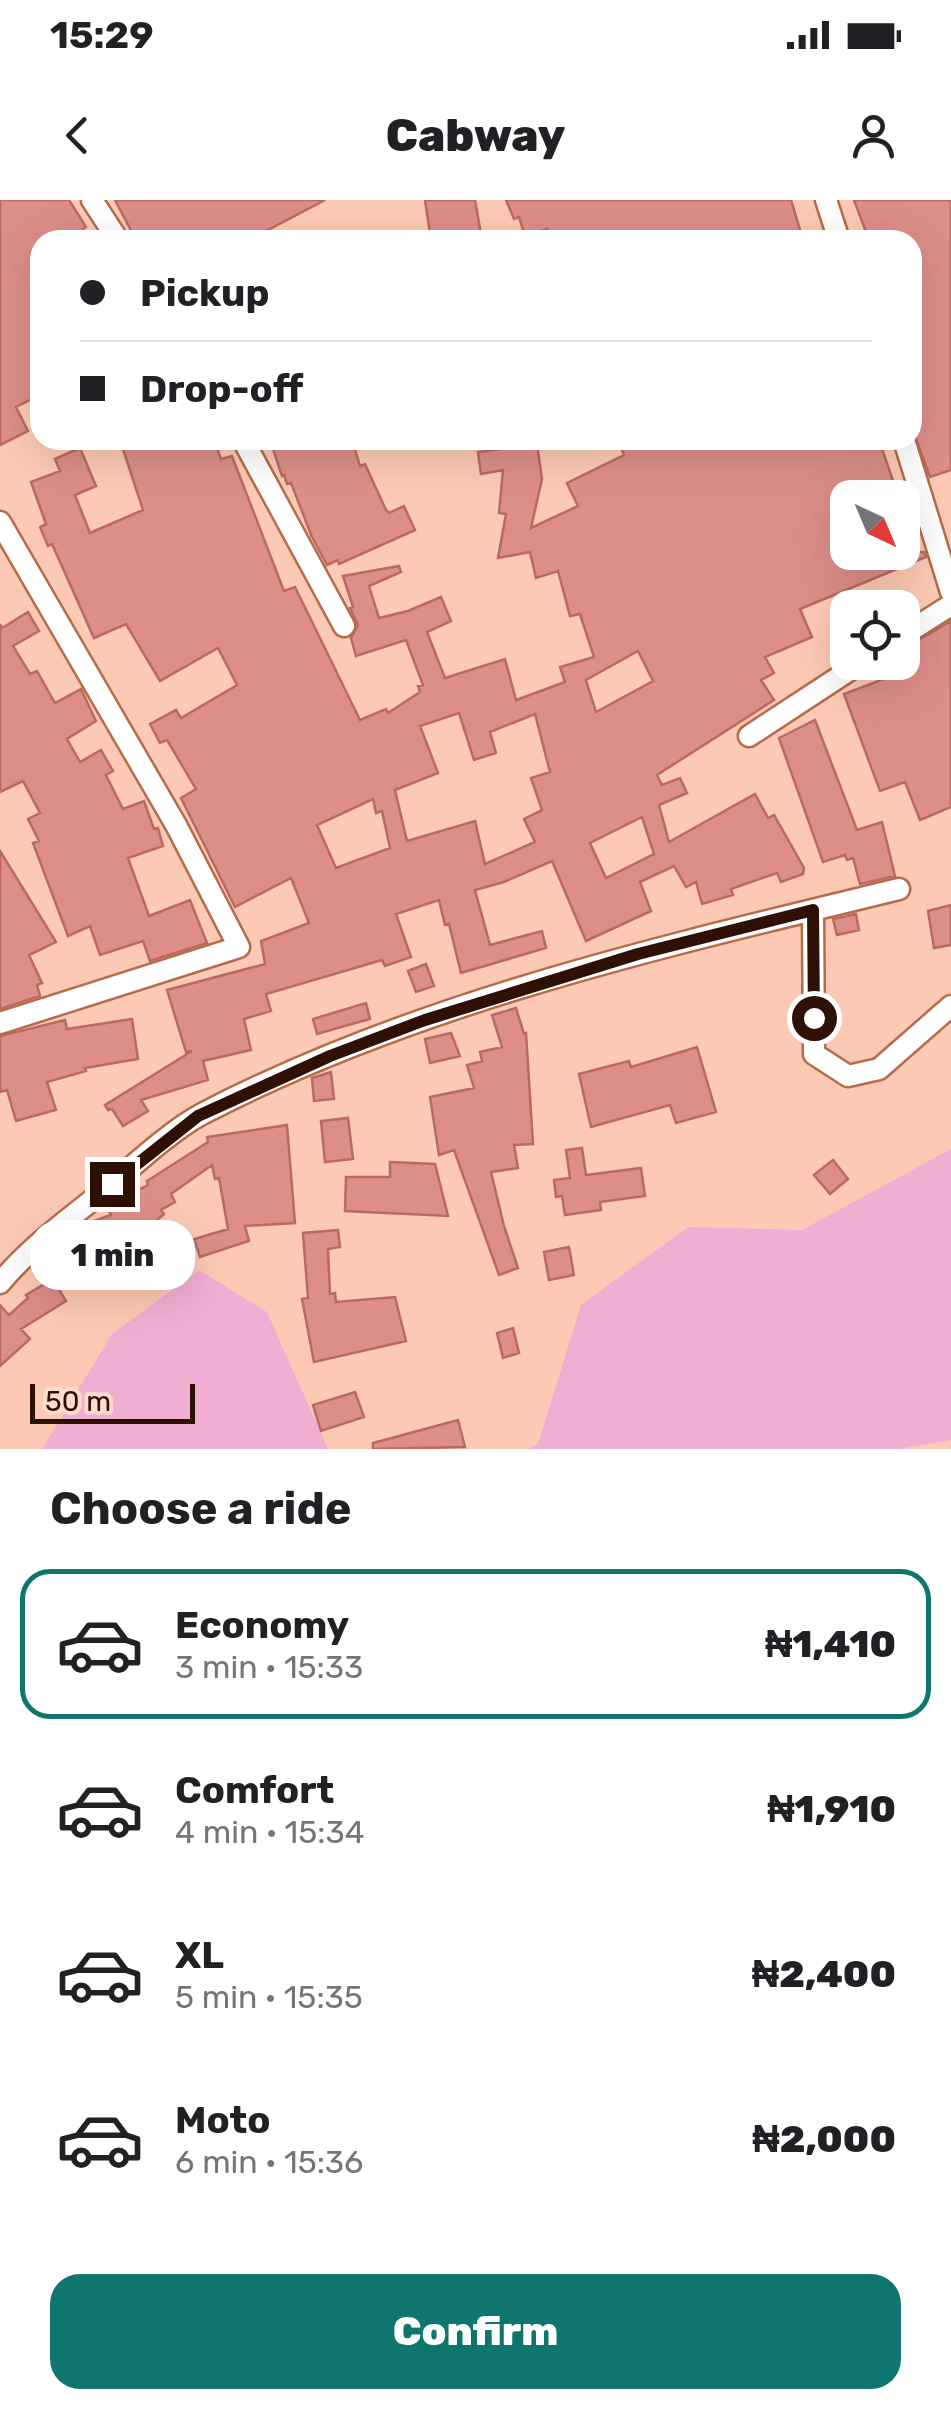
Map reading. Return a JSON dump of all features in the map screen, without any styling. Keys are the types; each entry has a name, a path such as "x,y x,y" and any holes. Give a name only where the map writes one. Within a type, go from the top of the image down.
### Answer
{"street":[{"path":"92,200 112,230"},
{"path":"826,200 836,230"},
{"path":"248,450 344,626"},
{"path":"907,450 951,592"},
{"path":"0,522 176,825 238,947 0,1023"},
{"path":"920,625 951,605"},
{"path":"748,736 834,680"},
{"path":"0,1284 25,1253 198,1116 330,1056 425,1020 638,954 899,889"},
{"path":"813,910 814,1054 848,1076 880,1069 951,1006"}],"shaded area":[{"path":"951,1149 951,1440 898,1449 528,1449 538,1444 581,1305 688,1227 802,1230"},
{"path":"199,1270 267,1312 328,1449 42,1449 112,1334"}],"building":[{"path":"0,200 69,200 86,227 84,230 30,230 30,400 16,407 28,431 0,445"},
{"path":"115,200 325,200 268,230 131,230"},
{"path":"425,200 475,200 480,230 430,230"},
{"path":"506,200 791,200 800,230 523,230 519,217 514,219"},
{"path":"854,200 951,200 951,470 930,477 920,450 922,230 865,230"},
{"path":"81,450 96,486 75,495 90,533 143,510 123,450 218,450 221,459 232,456 284,591 295,587 360,720 386,709 388,713 420,692 418,686 423,685 406,640 356,656 351,638 358,625 343,576 399,566 401,572 369,586 379,618 441,597 451,621 427,632 445,678 505,659 516,700 565,682 560,667 594,657 580,614 570,616 558,571 536,578 530,552 498,558 506,514 499,513 503,470 481,474 478,452 538,450 542,479 531,528 578,506 567,483 624,455 622,450 882,450 893,480 830,480 830,570 894,570 846,590 830,590 830,597 800,609 812,637 765,657 774,673 761,680 774,700 657,775 662,785 680,778 687,793 659,805 669,842 755,794 768,818 774,815 804,868 803,874 781,882 777,873 731,889 733,895 702,904 696,882 686,887 674,866 640,882 651,911 586,941 552,861 475,890 490,945 542,931 546,948 461,973 439,900 396,914 411,957 385,966 382,960 266,994 271,1011 244,1019 251,1050 203,1061 208,1080 141,1100 148,1111 123,1126 105,1105 192,1051 186,1052 167,990 265,964 261,941 309,923 291,878 235,907 181,798 196,789 167,740 160,743 150,724 176,710 181,718 237,685 218,648 160,681 126,624 94,638 52,544 48,546 40,527 46,524 31,482 60,471 55,459","holes":["638,651 653,681 596,712 586,680","459,713 474,760 496,753 490,732 535,714 550,772 531,778 542,810 524,819 535,842 485,864 475,821 407,841 395,790 438,773 420,726","373,799 376,813 382,811 390,848 336,868 317,825","642,817 654,854 606,878 590,843"]},
{"path":"273,450 355,450 386,510 389,513 404,506 415,530 339,564 338,560 327,565 291,483 287,484"},
{"path":"28,612 39,631 13,646 30,674 37,671 55,703 81,689 96,721 67,739 80,762 101,750 113,771 106,775 123,809 144,801 154,829 158,828 163,846 128,858 149,916 190,900 207,943 150,961 143,941 100,955 90,926 68,936 33,843 39,841 28,819 40,813 23,781 0,792 0,624 2,628"},
{"path":"951,621 951,807 920,820 905,782 880,791 844,694 881,680 920,680 920,639"},
{"path":"815,720 857,830 882,822 895,876 860,884 853,858 847,860 845,855 823,862 779,738"},
{"path":"0,851 56,942 29,955 42,983 37,985 40,996 0,1009"},
{"path":"951,905 951,945 934,948 928,911"},
{"path":"856,914 859,930 837,935 833,919"},
{"path":"426,964 434,986 416,992 408,971"},
{"path":"366,1003 370,1019 317,1034 313,1019"},
{"path":"516,1008 526,1033 533,1144 514,1145 518,1168 491,1172 518,1268 499,1275 454,1150 439,1155 430,1097 474,1088 467,1065 482,1061 480,1052 502,1047 492,1015"},
{"path":"132,1019 138,1059 85,1068 86,1071 47,1082 56,1110 16,1121 7,1090 0,1092 0,1036 65,1020 67,1029"},
{"path":"451,1033 460,1056 430,1063 425,1039"},
{"path":"697,1047 716,1112 676,1123 670,1105 591,1127 579,1074 629,1061 631,1067"},
{"path":"331,1072 334,1099 314,1101 312,1078"},
{"path":"348,1118 353,1159 325,1162 321,1121"},
{"path":"287,1125 295,1223 245,1226 249,1241 200,1257 194,1239 228,1229 219,1178 215,1179 212,1165 171,1194 175,1202 161,1210 164,1214 151,1225 123,1238 131,1268 105,1276 91,1222 111,1215 107,1206 148,1185 147,1181 208,1142 207,1137"},
{"path":"582,1148 586,1175 641,1168 645,1196 600,1202 601,1210 565,1215 562,1196 556,1197 554,1180 570,1178 566,1150"},
{"path":"833,1160 848,1179 830,1194 814,1175"},
{"path":"390,1162 435,1164 448,1216 345,1211 346,1177 390,1177"},
{"path":"338,1230 340,1247 328,1249 330,1294 335,1293 336,1302 395,1297 406,1341 314,1362 302,1299 308,1298 303,1233"},
{"path":"569,1247 574,1275 549,1280 544,1252"},
{"path":"53,1279 66,1301 21,1329 30,1339 0,1366 0,1305 9,1315 28,1298 26,1295"},
{"path":"513,1328 519,1353 503,1358 497,1333"},
{"path":"355,1392 364,1417 321,1431 313,1405"},
{"path":"458,1420 465,1447 373,1449 373,1443"}],"route":[{"path":"112,1184 198,1116 330,1056 425,1020 638,954 813,910 814,1018"}]}
